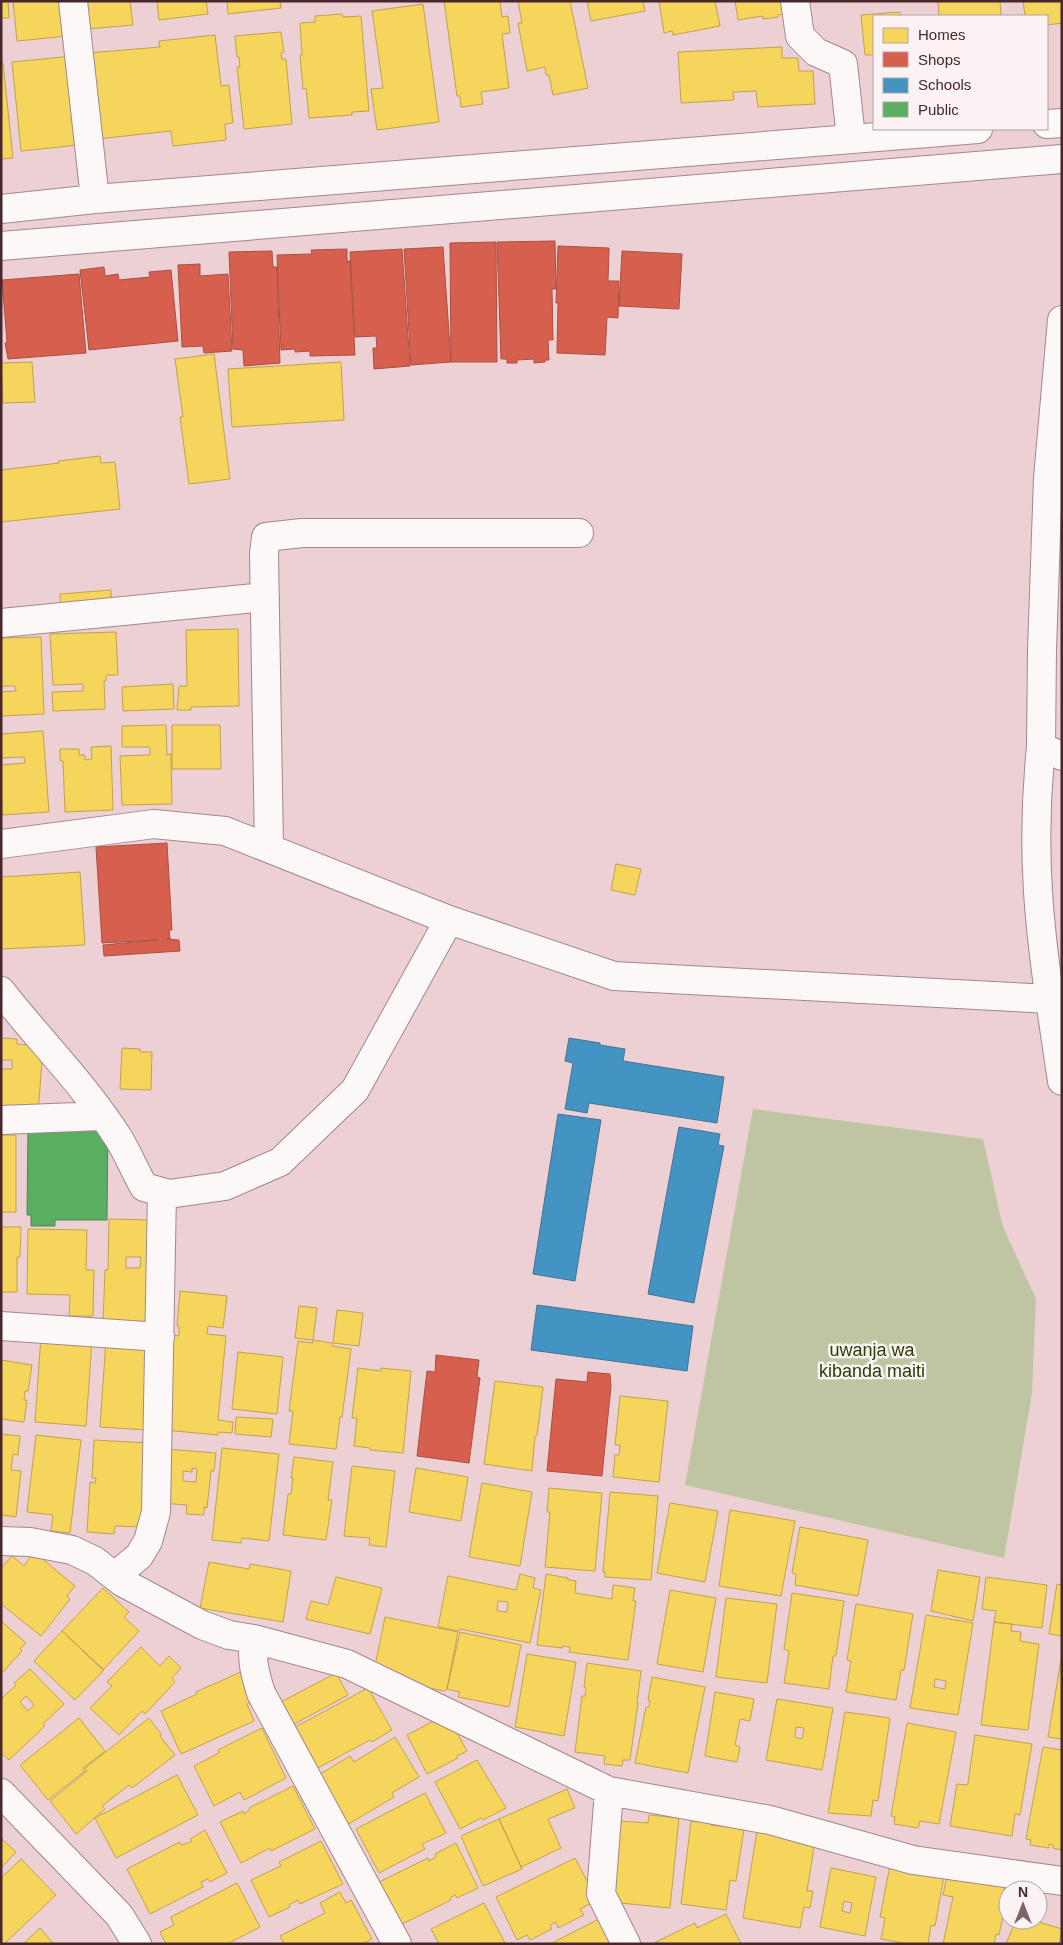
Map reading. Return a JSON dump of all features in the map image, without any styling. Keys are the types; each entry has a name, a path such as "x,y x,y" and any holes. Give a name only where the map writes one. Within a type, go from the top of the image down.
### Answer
{"street":[{"path":"73,1 95,199"},
{"path":"795,1 800,36 816,52 843,64 851,138"},
{"path":"1048,124 1062,123"},
{"path":"1,209 95,199 964,130"},
{"path":"1,246 1062,159"},
{"path":"1062,320 1048,478 1042,649 1051,752 1036,795 1038,892 1050,999 1062,1081"},
{"path":"269,848 264,554 266,538 302,534 579,534"},
{"path":"1,623 265,597"},
{"path":"1,844 154,824 225,831 448,920 614,976 1050,999"},
{"path":"1,991 73,1076 119,1140 144,1187 169,1194 225,1186 280,1162 355,1090 448,920"},
{"path":"1,1120 102,1116"},
{"path":"115,1576 140,1556 148,1541 156,1512 162,1193"},
{"path":"1,1326 160,1337"},
{"path":"1,1541 30,1542 72,1550 95,1561 122,1582 202,1625 229,1635 254,1639 347,1664 609,1791 770,1820 913,1860 1062,1881"},
{"path":"254,1639 252,1652 253,1669 261,1693 397,1944"},
{"path":"609,1791 601,1894 626,1944"},
{"path":"1,1793 119,1916 138,1944"}],"green space":[{"name":"uwanja wa kibanda maiti","path":"753,1109 983,1139 1003,1227 1036,1299 1032,1393 1004,1558 685,1485"}],"building: Homes":[{"path":"1,1 8,1 9,18 1,18"},
{"path":"13,1 64,1 68,36 17,41"},
{"path":"84,1 130,1 133,25 87,29"},
{"path":"157,1 206,1 208,14 159,20"},
{"path":"227,1 280,1 281,8 228,14"},
{"path":"444,1 500,1 502,17 508,16 510,33 502,34 509,88 481,92 483,104 461,107 460,96 457,96"},
{"path":"518,1 570,1 588,88 553,95 549,75 546,75 545,67 527,71 518,23 522,23"},
{"path":"587,1 643,1 645,11 591,21"},
{"path":"659,1 715,1 720,26 673,35 672,31 664,33"},
{"path":"735,1 783,1 785,14 763,19 763,16 738,20"},
{"path":"938,1 1000,1 1001,15 939,15"},
{"path":"1023,1 1062,1 1062,23 1048,25 1048,15 1025,15"},
{"path":"423,4 439,122 377,130 371,89 383,88 372,11"},
{"path":"900,12 900,15 873,15 873,55 865,55 861,15"},
{"path":"342,14 343,17 361,16 369,111 352,112 352,115 309,118 306,88 303,89 300,23 315,22 315,16"},
{"path":"281,32 284,52 281,53 282,59 286,59 292,124 244,129 237,67 240,67 235,36"},
{"path":"215,35 221,86 229,85 233,123 225,124 226,140 173,146 171,131 97,139 88,53 160,47 159,41"},
{"path":"782,47 782,58 798,58 799,71 813,71 815,104 758,107 756,91 733,92 734,100 681,103 678,52"},
{"path":"73,56 79,145 21,151 12,62"},
{"path":"3,63 13,158 1,159 1,64"},
{"path":"214,354 230,479 189,484 175,359"},
{"path":"32,362 35,402 3,403 1,363"},
{"path":"341,362 344,420 232,427 228,369"},
{"path":"100,456 101,463 115,462 120,509 1,522 1,470"},
{"path":"111,590 112,610 61,610 60,594"},
{"path":"238,629 239,706 191,707 191,710 177,710 179,686 187,686 186,630"},
{"path":"116,632 118,675 106,675 106,681 104,681 105,709 53,711 52,692 83,691 83,684 53,685 50,634"},
{"path":"41,637 44,714 1,716 1,692 16,691 15,686 1,686 1,638"},
{"path":"173,684 174,709 123,711 122,687"},
{"path":"166,725 167,755 171,754 172,804 122,805 120,756 150,755 150,747 122,747 122,726"},
{"path":"172,725 220,725 221,769 172,769"},
{"path":"43,731 49,812 2,815 1,765 25,763 24,757 1,758 1,734"},
{"path":"111,746 113,810 65,812 63,761 60,761 60,749 79,749 79,755 85,755 85,760 92,759 91,747"},
{"path":"616,864 641,869 635,895 611,890"},
{"path":"80,872 85,945 1,949 1,877"},
{"path":"1,1038 17,1039 17,1044 43,1046 38,1115 1,1117 1,1069 12,1069 12,1060 1,1060"},
{"path":"122,1048 140,1049 140,1052 152,1052 151,1090 120,1089"},
{"path":"1,1135 16,1135 16,1212 1,1212"},
{"path":"109,1219 151,1220 155,1324 103,1323 105,1270 108,1270","holes":["126,1257 141,1257 140,1268 126,1268"]},
{"path":"1,1227 21,1227 20,1257 17,1257 17,1292 1,1292"},
{"path":"28,1229 87,1230 86,1270 94,1270 93,1316 69,1316 70,1295 27,1294"},
{"path":"180,1291 227,1296 223,1328 208,1326 207,1334 226,1336 218,1420 233,1422 232,1433 218,1432 218,1435 165,1430 174,1335 179,1336 179,1326 177,1326"},
{"path":"299,1306 317,1308 313,1340 295,1338"},
{"path":"337,1310 363,1313 359,1346 333,1343"},
{"path":"41,1336 92,1340 86,1426 35,1422"},
{"path":"106,1340 153,1344 147,1430 100,1427"},
{"path":"313,1340 351,1349 336,1449 289,1444 293,1411 289,1411 298,1341 313,1343"},
{"path":"238,1352 283,1357 277,1414 232,1409"},
{"path":"1,1360 32,1365 28,1391 25,1391 24,1400 27,1400 24,1422 1,1419"},
{"path":"358,1368 381,1371 381,1368 411,1371 403,1453 370,1450 370,1448 354,1446 357,1418 352,1418"},
{"path":"495,1381 543,1387 537,1436 535,1436 532,1471 484,1464"},
{"path":"620,1396 668,1401 659,1482 613,1477 615,1455 619,1455 620,1445 615,1445"},
{"path":"236,1417 273,1419 271,1437 235,1434"},
{"path":"1,1434 20,1436 18,1455 13,1454 11,1470 21,1471 16,1517 1,1515"},
{"path":"36,1435 81,1440 70,1533 51,1531 53,1515 27,1512"},
{"path":"94,1440 148,1443 142,1527 115,1526 114,1534 87,1532 90,1482 95,1483 96,1478 92,1478"},
{"path":"222,1448 279,1454 269,1541 242,1538 241,1543 212,1540"},
{"path":"166,1449 216,1453 214,1471 211,1471 207,1508 204,1507 204,1515 186,1514 187,1505 161,1503","holes":["192,1468 197,1469 196,1482 183,1481 183,1471 192,1472"]},
{"path":"294,1457 333,1462 328,1500 332,1500 326,1540 283,1535 288,1494 291,1494"},
{"path":"352,1466 395,1471 386,1547 369,1545 370,1538 344,1536"},
{"path":"416,1468 468,1477 461,1521 409,1512"},
{"path":"482,1483 532,1492 520,1566 469,1557"},
{"path":"549,1488 602,1493 595,1571 545,1567 550,1512 547,1512"},
{"path":"610,1492 658,1496 651,1580 605,1577 605,1572 603,1572"},
{"path":"670,1503 718,1511 705,1582 657,1573"},
{"path":"730,1510 795,1521 781,1596 719,1586"},
{"path":"800,1527 868,1540 858,1596 795,1585 796,1574 792,1573"},
{"path":"34,1552 75,1586 67,1596 70,1599 41,1636 1,1604 1,1568 12,1556 24,1566"},
{"path":"209,1562 249,1569 250,1564 291,1571 283,1622 200,1608"},
{"path":"938,1570 980,1577 973,1621 931,1611"},
{"path":"520,1574 535,1578 533,1588 541,1590 530,1643 460,1629 459,1631 438,1627 448,1576 516,1590","holes":["498,1601 508,1602 507,1612 497,1611"]},
{"path":"546,1574 576,1581 575,1593 612,1599 613,1585 635,1588 633,1601 636,1601 628,1660 569,1652 570,1647 537,1645"},
{"path":"336,1577 382,1588 370,1634 306,1619 311,1601 328,1605"},
{"path":"986,1577 1047,1585 1042,1628 994,1622 996,1611 982,1609"},
{"path":"1057,1584 1062,1585 1062,1636 1049,1634"},
{"path":"103,1588 129,1612 124,1617 139,1631 103,1670 62,1631"},
{"path":"670,1590 716,1598 703,1672 657,1664"},
{"path":"792,1593 844,1601 836,1656 833,1656 829,1689 784,1683 789,1651 784,1649"},
{"path":"726,1598 777,1604 767,1683 716,1677"},
{"path":"856,1604 913,1614 904,1670 901,1670 896,1700 846,1692 851,1661 847,1660"},
{"path":"926,1615 973,1623 958,1715 910,1708","holes":["935,1679 946,1681 945,1689 934,1687"]},
{"path":"385,1617 458,1632 447,1689 444,1691 391,1680 374,1671"},
{"path":"1,1621 26,1643 20,1649 22,1651 1,1674"},
{"path":"994,1622 1012,1624 1011,1631 1021,1632 1020,1641 1039,1644 1028,1730 981,1725"},
{"path":"62,1631 104,1670 75,1700 34,1661"},
{"path":"460,1632 521,1645 509,1707 458,1697 460,1692 447,1689"},
{"path":"141,1647 160,1666 169,1656 181,1668 172,1678 175,1682 145,1714 142,1711 119,1735 90,1708 112,1686 107,1682"},
{"path":"527,1654 576,1662 564,1736 515,1727"},
{"path":"1062,1660 1062,1739 1048,1737"},
{"path":"587,1663 641,1671 630,1760 623,1760 622,1766 604,1764 605,1756 575,1752 582,1696 585,1696 586,1688 584,1687"},
{"path":"30,1669 64,1704 43,1724 45,1726 9,1760 1,1753 1,1699 16,1685 14,1683","holes":["26,1696 34,1705 28,1711 20,1702"]},
{"path":"243,1671 256,1700 247,1704 254,1721 181,1754 161,1711 197,1694 196,1692"},
{"path":"336,1673 348,1695 289,1727 277,1704"},
{"path":"652,1677 705,1687 688,1773 635,1763 646,1707 649,1707 650,1701 648,1700"},
{"path":"368,1688 392,1730 372,1742 370,1740 318,1768 295,1727"},
{"path":"715,1692 754,1699 750,1721 740,1719 735,1745 740,1747 737,1762 705,1756"},
{"path":"777,1699 833,1708 822,1770 766,1760","holes":["796,1727 804,1728 802,1739 795,1737"]},
{"path":"845,1712 890,1718 878,1801 873,1800 871,1816 828,1813"},
{"path":"447,1714 467,1751 457,1756 458,1758 427,1774 407,1735"},
{"path":"79,1718 105,1751 83,1768 85,1771 48,1800 20,1765"},
{"path":"149,1718 175,1755 132,1788 129,1785 102,1806 105,1809 76,1834 50,1801 87,1771 85,1768"},
{"path":"907,1723 956,1732 939,1824 920,1821 918,1828 894,1824 895,1817 891,1816"},
{"path":"262,1728 286,1778 244,1800 240,1792 214,1806 194,1766 219,1753 218,1750"},
{"path":"975,1735 1032,1744 1020,1815 1015,1814 1012,1836 950,1826 957,1784 967,1785 968,1783"},
{"path":"395,1737 419,1777 392,1793 394,1797 347,1825 323,1784 325,1782 320,1774 350,1756 354,1762"},
{"path":"1043,1747 1062,1750 1062,1850 1053,1848 1053,1845 1049,1844 1049,1848 1030,1845 1031,1840 1026,1839"},
{"path":"477,1760 506,1808 460,1829 435,1782"},
{"path":"177,1775 198,1815 116,1858 95,1818"},
{"path":"293,1786 315,1829 271,1851 270,1848 241,1863 220,1822 243,1811 244,1814 250,1810 249,1808"},
{"path":"567,1789 575,1808 548,1819 561,1848 521,1867 499,1819"},
{"path":"425,1793 446,1833 422,1844 425,1849 379,1873 356,1829"},
{"path":"649,1815 679,1818 670,1908 610,1902 618,1821 648,1823"},
{"path":"696,1815 711,1817 711,1825 744,1829 736,1881 730,1880 726,1910 681,1904 691,1821 696,1822"},
{"path":"499,1819 522,1869 483,1886 461,1836"},
{"path":"205,1830 227,1873 210,1882 208,1879 201,1882 203,1887 150,1914 127,1869 180,1842 182,1845 192,1841 190,1839"},
{"path":"757,1831 815,1841 807,1891 813,1891 810,1908 804,1907 800,1928 743,1918"},
{"path":"1,1838 16,1852 1,1868"},
{"path":"321,1841 343,1884 300,1904 298,1900 289,1905 290,1907 269,1917 251,1880 281,1866 279,1862"},
{"path":"456,1843 478,1888 457,1898 455,1895 450,1898 451,1900 398,1926 377,1883 428,1858 429,1861 436,1857 435,1854"},
{"path":"575,1858 597,1900 580,1909 584,1915 558,1928 556,1922 550,1925 552,1929 530,1940 527,1935 517,1940 496,1897"},
{"path":"21,1859 56,1895 4,1944 1,1944 1,1878"},
{"path":"891,1860 945,1870 935,1926 931,1925 928,1944 909,1944 881,1939 885,1918 880,1917"},
{"path":"831,1868 876,1877 865,1936 820,1927","holes":["844,1901 852,1903 850,1913 842,1911"]},
{"path":"948,1871 998,1883 998,1930 1000,1930 999,1935 996,1934 994,1944 943,1944 953,1897 943,1895"},
{"path":"237,1883 260,1927 227,1944 166,1944 160,1932 174,1925 171,1917"},
{"path":"340,1892 346,1903 351,1900 372,1939 363,1944 284,1944 280,1936 325,1913 320,1903"},
{"path":"484,1903 505,1943 439,1944 431,1929"},
{"path":"726,1914 741,1944 654,1943 695,1923 697,1928"},
{"path":"601,1918 614,1944 550,1944"},
{"path":"1048,1925 1062,1929 1059,1944 1006,1944 1012,1930 1048,1930"},
{"path":"40,1928 54,1944 23,1944"}],"building: Shops":[{"path":"555,241 556,289 552,289 553,340 548,340 549,360 534,363 534,359 517,360 517,363 507,363 507,359 501,359 497,242"},
{"path":"496,242 497,362 451,362 450,243"},
{"path":"558,246 609,248 608,281 619,281 618,318 607,317 605,355 557,353"},
{"path":"443,247 451,362 411,365 404,249"},
{"path":"347,249 347,261 350,261 355,355 310,356 310,351 295,352 295,349 281,350 277,255 312,254 311,250"},
{"path":"402,249 410,366 374,369 373,348 377,348 376,336 355,337 350,252"},
{"path":"272,251 273,267 277,267 280,363 244,366 243,350 233,349 229,252"},
{"path":"622,251 682,254 679,309 619,306"},
{"path":"200,264 200,276 228,274 232,351 204,353 203,346 182,347 178,265"},
{"path":"104,267 105,276 118,274 119,280 150,277 149,272 171,270 178,341 89,350 80,270"},
{"path":"79,274 86,353 8,359 5,343 7,342 2,280"},
{"path":"167,843 172,930 169,930 170,939 167,939 179,940 180,951 104,956 103,945 157,940 102,943 96,847"},
{"path":"436,1355 479,1360 477,1377 480,1378 469,1463 417,1456 427,1371 435,1372"},
{"path":"588,1372 610,1374 611,1386 602,1476 547,1471 556,1379 587,1382"}],"building: Schools":[{"path":"569,1038 625,1049 623,1061 724,1077 717,1123 589,1103 587,1113 565,1109 573,1063 565,1061"},
{"path":"558,1114 601,1120 575,1281 533,1274"},
{"path":"679,1127 720,1134 718,1145 724,1146 694,1303 648,1294"},
{"path":"537,1305 693,1326 687,1371 531,1350"}],"building: Public":[{"path":"28,1127 108,1128 107,1220 55,1220 55,1226 31,1226 31,1215 27,1215"}]}
